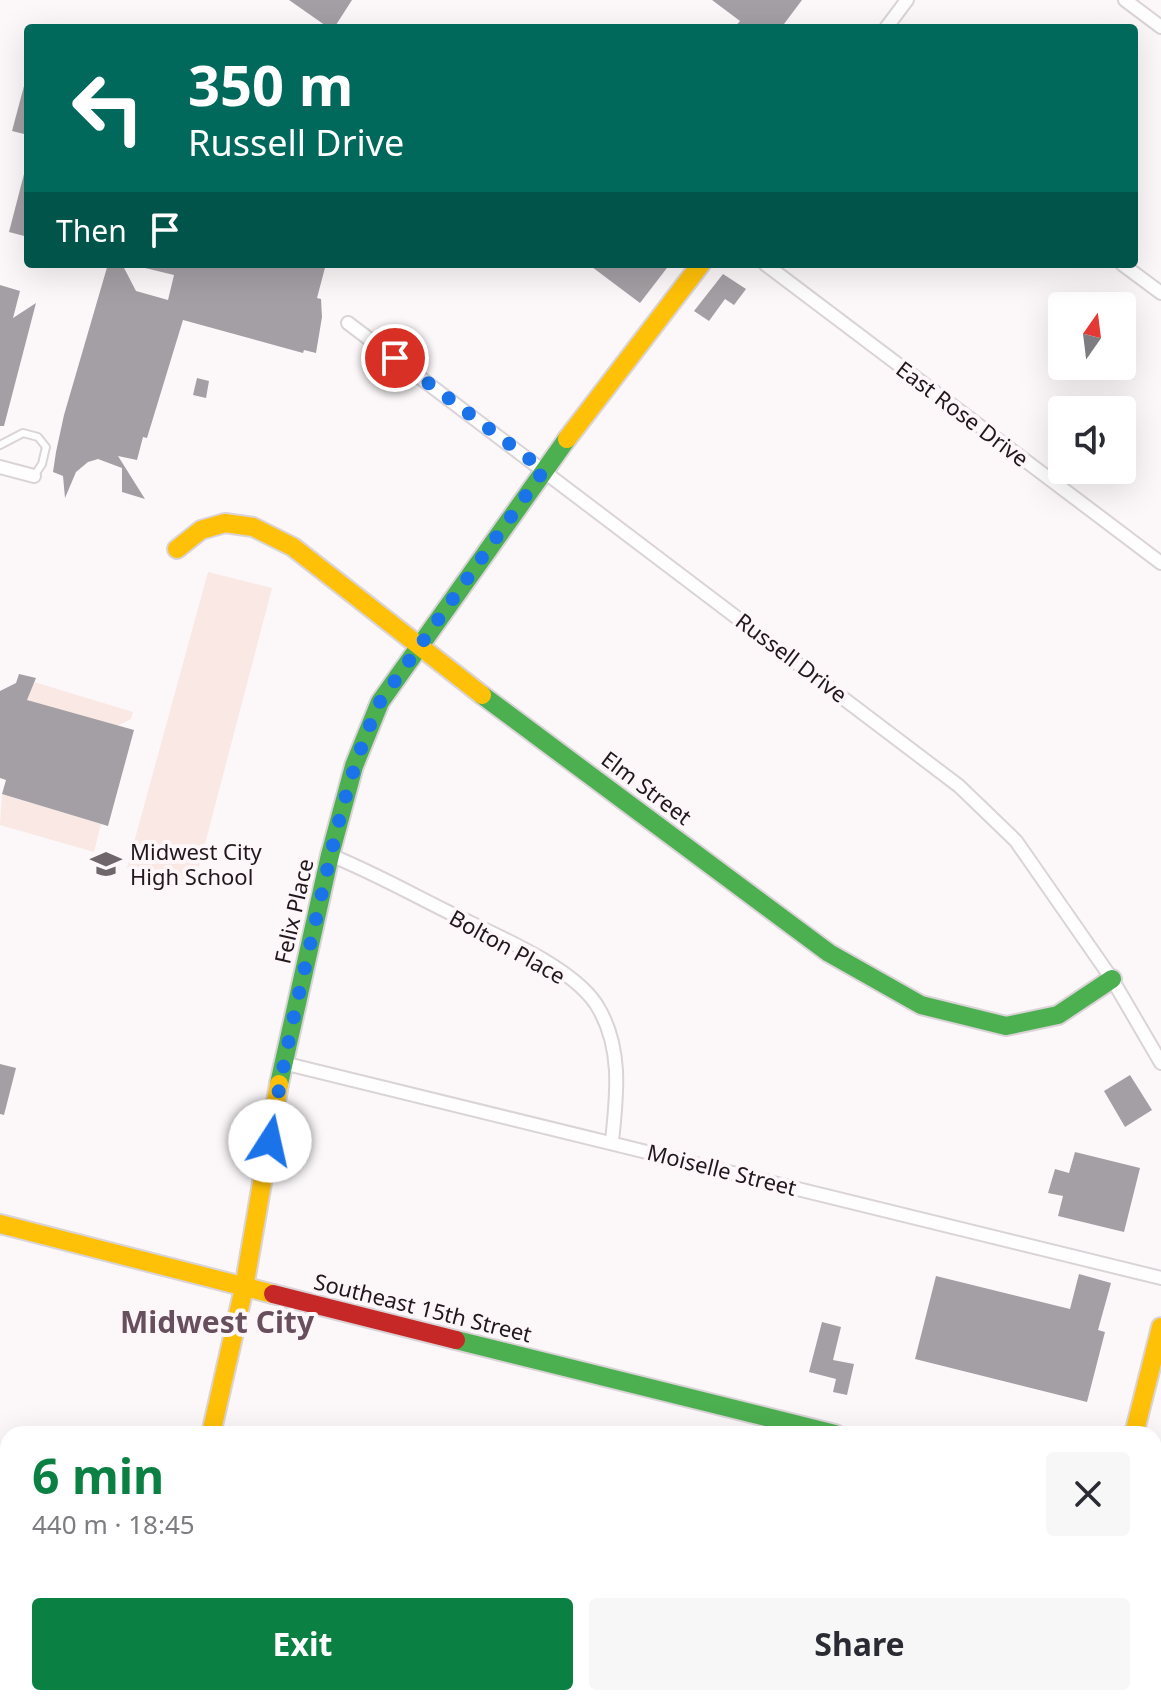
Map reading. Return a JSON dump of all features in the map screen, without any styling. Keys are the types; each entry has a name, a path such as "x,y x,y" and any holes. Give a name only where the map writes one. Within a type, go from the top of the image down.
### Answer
{"street":[{"path":"889,24 907,0"},
{"path":"1125,0 1161,27"},
{"name":"Felix Place","path":"213,1426 244,1288 283,1063 330,855 365,735 380,702 544,470 698,268"},
{"name":"East Rose Drive","path":"770,268 1161,563"},
{"path":"1127,268 1161,293"},
{"name":"Russell Drive","path":"348,323 959,786 1016,841 1112,979 1161,1063"},
{"path":"0,467 34,476"},
{"name":"Elm Street","path":"177,549 201,530 225,523 253,527 293,547 418,647 829,953 921,1005 1006,1026 1058,1015 1112,979"},
{"name":"Bolton Place","path":"330,855 523,949 563,973 595,1003 616,1056 612,1141"},
{"name":"Moiselle Street","path":"283,1063 612,1141 1161,1278"},
{"name":"Southeast 15th Street","path":"0,1224 244,1288 803,1426"},
{"path":"1136,1426 1161,1327"}],"lane":[{"path":"0,445 23,433 38,437 46,447 42,464 34,476"}],"shaded area":[{"path":"208,572 272,588 194,886 127,868"},
{"path":"34,682 133,712 131,719 117,726 27,700"},
{"path":"2,794 101,824 94,852 0,825"}],"building":[{"path":"289,0 352,0 337,24 323,24"},
{"path":"712,0 802,0 784,24 737,24 740,21"},
{"path":"24,86 24,134 12,131"},
{"path":"24,174 24,236 9,232"},
{"path":"107,268 124,268 136,291 168,300 174,275 145,268 325,268 317,298 321,299 322,317 316,353 304,350 303,353 183,320 147,438 143,437 137,460 118,456 145,499 122,492 122,468 98,459 88,462 76,472 65,498 63,476 53,472 64,415"},
{"path":"593,268 667,268 640,303"},
{"path":"723,274 746,289 734,305 725,299 709,321 694,311"},
{"path":"0,285 20,291 13,318 36,303 4,426 0,426"},
{"path":"197,378 209,381 206,398 193,395"},
{"path":"19,674 36,678 27,700 134,730 108,826 2,794 6,780 0,778 0,691 16,683"},
{"path":"0,1064 16,1068 4,1115 0,1114"},
{"path":"1130,1075 1152,1110 1125,1127 1104,1091"},
{"path":"1075,1152 1140,1168 1124,1232 1058,1216 1063,1196 1048,1193 1055,1169 1069,1173"},
{"path":"1079,1274 1111,1283 1098,1330 1105,1332 1087,1402 915,1359 936,1276 1070,1309"},
{"path":"822,1322 841,1327 833,1360 854,1364 847,1395 833,1392 836,1379 809,1372"}],"traffic: fast":[{"path":"279,1084 330,855 354,766 380,702 567,439"},
{"path":"482,695 829,953 921,1005 1006,1026 1058,1015 1112,979"},
{"path":"456,1340 803,1426"}],"traffic: slow":[{"path":"567,439 698,268"},
{"path":"177,549 201,530 225,523 253,527 293,547 482,695"},
{"path":"213,1426 244,1288 279,1084"},
{"path":"0,1224 273,1294"},
{"path":"1136,1426 1161,1327"}],"traffic: jam":[{"path":"273,1294 456,1340"}],"place":[{"name":"Midwest City High School","path":"106,864"}],"district":[{"name":"Midwest City","path":"217,1321"}],"route":[{"path":"270,1141 283,1063 330,855 365,735 380,702 544,470 395,358"}]}
